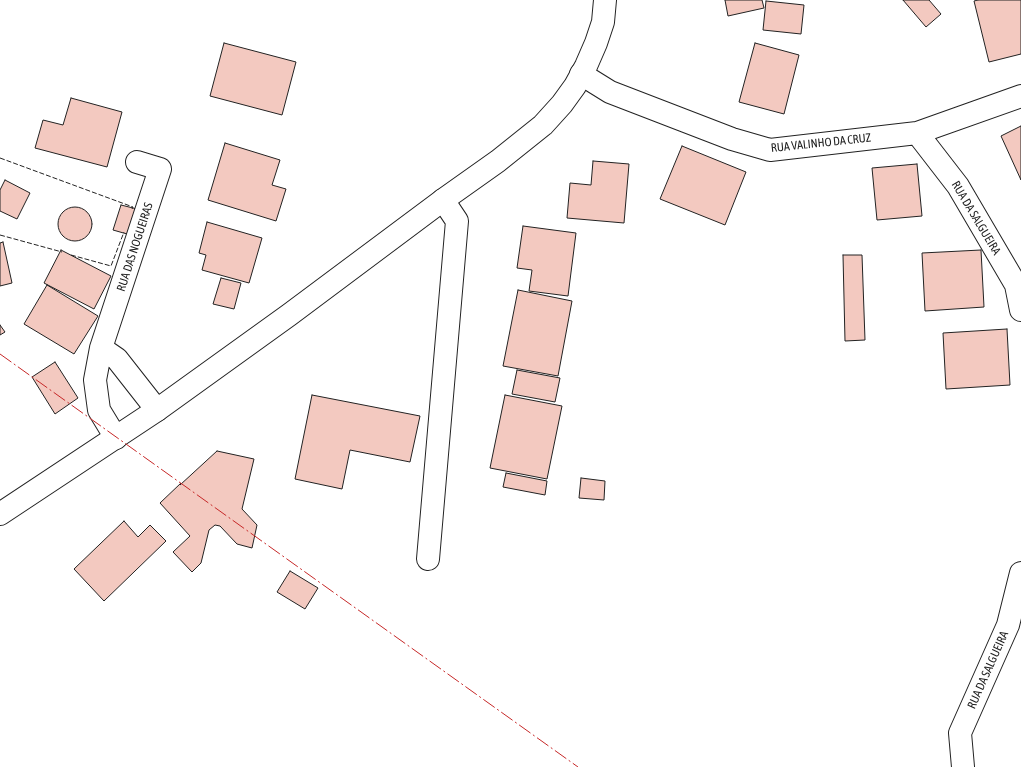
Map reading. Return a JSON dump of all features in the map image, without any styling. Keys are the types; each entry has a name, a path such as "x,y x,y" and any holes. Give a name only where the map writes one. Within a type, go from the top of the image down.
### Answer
{"street":[{"path":"0,514 157,410 498,161 543,125 562,104 575,86 581,74 596,43 603,22 605,0"},
{"name":"RUA VALINHO DA CRUZ","path":"581,74 610,92 732,139 770,150 917,133 1021,96"},
{"name":"RUA DA SALGUEIRA","path":"917,133 958,186 970,206 1016,285 1021,310"},
{"name":"RUA DAS NOGUEIRAS","path":"116,438 99,410 95,380 101,348 160,169 137,162"},
{"path":"428,559 457,221 443,200"},
{"path":"101,348 117,359 157,410"},
{"name":"RUA DA SALGUEIRA","path":"963,767 960,733 1008,625 1021,573"}],"building":[{"path":"725,0 762,0 764,8 728,16"},
{"path":"903,0 929,0 941,14 926,27"},
{"path":"1021,0 1021,54 989,62 974,1"},
{"path":"766,1 804,5 801,34 763,30"},
{"path":"224,43 296,62 282,115 210,96"},
{"path":"755,43 799,55 784,114 739,102"},
{"path":"71,98 122,112 107,167 35,148 43,120 63,125"},
{"path":"1021,126 1021,180 1001,136"},
{"path":"225,143 280,160 272,185 286,189 276,221 208,200"},
{"path":"682,146 746,172 725,225 660,199"},
{"path":"593,161 629,164 624,223 567,218 570,183 591,185"},
{"path":"917,164 922,216 877,220 872,168"},
{"path":"5,180 30,193 17,219 0,211 0,190"},
{"path":"121,205 141,210 134,236 113,230"},
{"path":"72,207 78,207 82,208 89,214 92,224 91,231 85,238 78,241 72,241 68,240 61,234 58,227 58,221 59,217 65,210"},
{"path":"207,222 262,238 249,283 202,270 206,255 199,253"},
{"path":"523,226 576,233 568,296 529,291 532,270 517,268"},
{"path":"3,242 12,283 0,286 0,243"},
{"path":"61,250 111,276 94,309 44,283"},
{"path":"981,250 984,307 925,311 922,253"},
{"path":"843,255 862,255 865,340 845,341"},
{"path":"221,278 241,283 234,309 213,304"},
{"path":"47,285 98,316 74,354 24,324"},
{"path":"518,290 572,301 558,376 503,366"},
{"path":"0,325 5,332 0,335"},
{"path":"1007,329 1010,385 946,389 943,333"},
{"path":"55,362 78,398 55,414 32,377"},
{"path":"517,370 560,378 555,402 512,394"},
{"path":"312,395 420,416 410,462 350,450 342,489 295,479"},
{"path":"505,395 562,406 547,479 490,468"},
{"path":"217,451 254,459 242,509 257,525 252,548 237,544 220,526 215,525 209,530 201,563 192,572 173,552 190,536 160,503"},
{"path":"506,473 547,481 545,495 503,487"},
{"path":"581,478 605,481 604,500 579,498"},
{"path":"124,521 138,537 150,525 166,541 104,601 74,569"},
{"path":"290,571 318,588 305,609 277,592"}],"fence":[{"path":"0,158 133,207 132,209"},
{"path":"71,255 111,266 124,232"},
{"path":"0,235 62,252"}],"power":[{"path":"0,354 578,767"}]}
